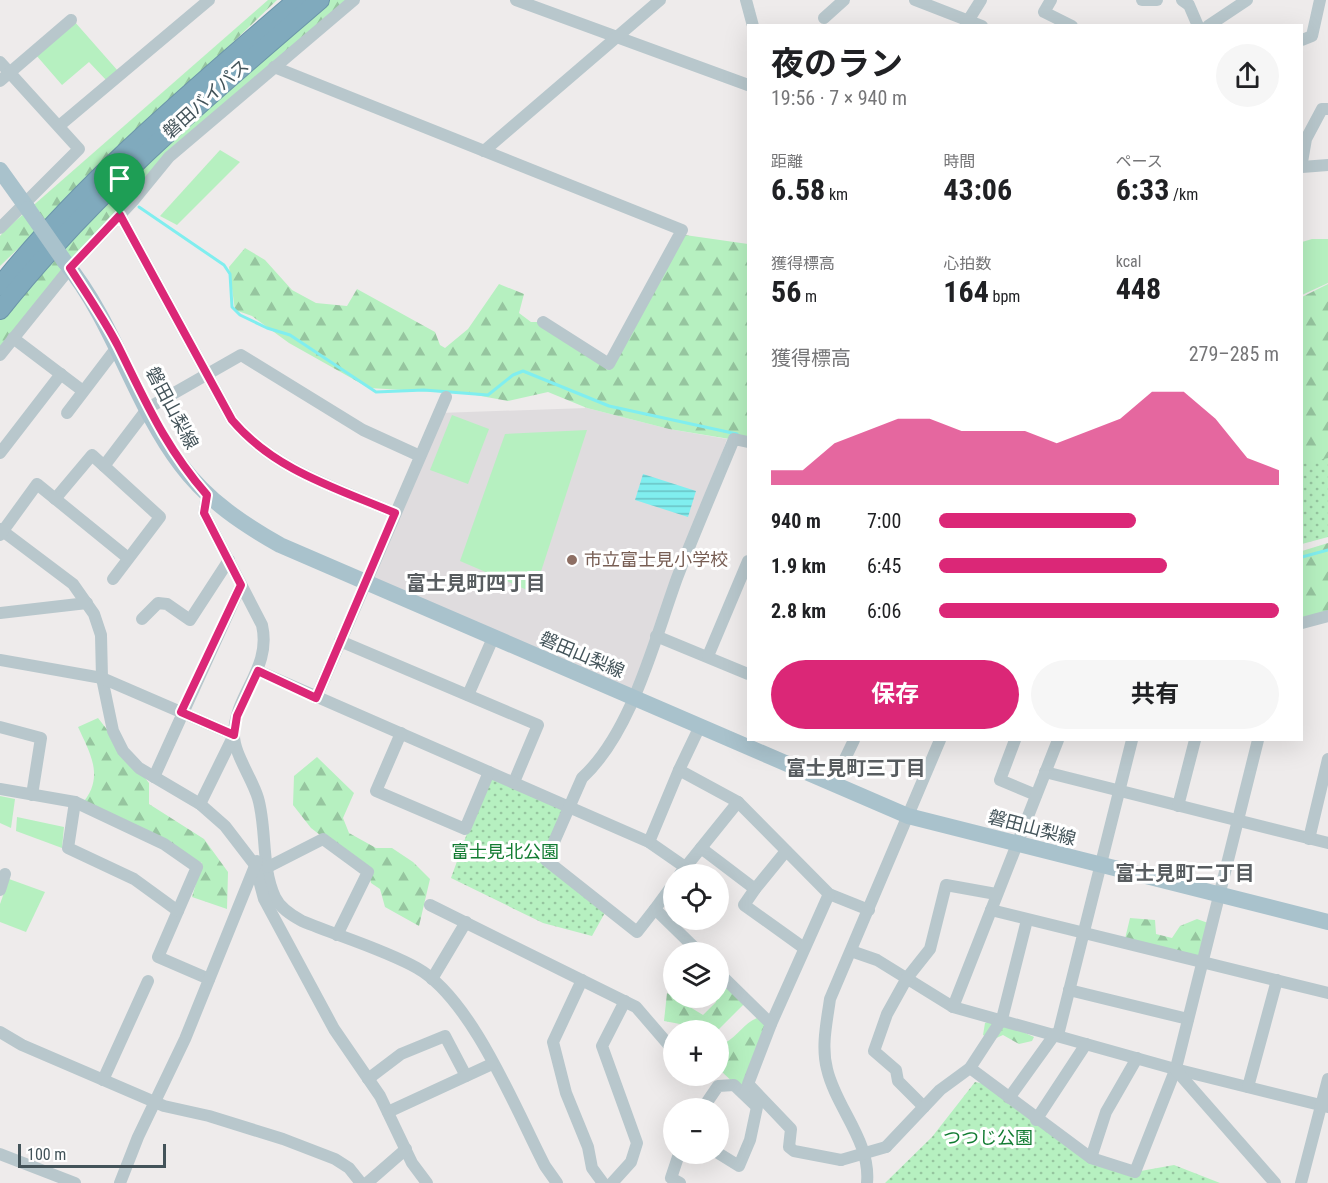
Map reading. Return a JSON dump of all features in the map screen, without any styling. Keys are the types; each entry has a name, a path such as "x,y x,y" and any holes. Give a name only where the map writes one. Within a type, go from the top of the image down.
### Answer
{"highway":[{"name":"磐田バイパス","path":"0,286 77,198 135,141 297,0"},
{"name":"磐田バイパス","path":"0,310 82,218 148,152 320,0"}],"main road":[{"name":"磐田山梨線","path":"0,170 68,265 118,346 148,408 181,465 207,495 239,522 280,545 365,583 908,816 1015,845 1328,922"}],"street":[{"path":"60,126 209,0"},
{"path":"0,355 68,265 120,215 169,157 354,0"},
{"path":"516,0 747,85"},
{"path":"484,151 660,0"},
{"path":"746,0 752,24"},
{"path":"824,18 844,0"},
{"path":"915,0 972,24 981,0"},
{"path":"1051,0 1044,12 1068,24"},
{"path":"1142,0 1157,0"},
{"path":"1182,0 1189,5 1197,24"},
{"path":"1211,24 1247,0"},
{"path":"1303,40 1312,36 1320,0"},
{"path":"0,81 71,20"},
{"path":"0,62 79,149 25,206 0,228"},
{"path":"274,67 682,230 609,364 543,322"},
{"path":"1303,156 1306,139 1322,110 1328,109"},
{"path":"1303,167 1328,165"},
{"path":"120,215 232,420 261,450 301,473 395,513"},
{"path":"13,338 83,391"},
{"path":"67,413 118,346"},
{"path":"104,466 148,408 241,355 363,430 420,456"},
{"path":"0,453 61,374"},
{"path":"316,698 446,396"},
{"path":"663,898 637,932 546,860 582,778 593,768 616,734 734,439 747,442"},
{"path":"55,500 92,455 160,517 113,579"},
{"path":"128,558 37,484 1,532 73,584 94,614 100,635 102,678 113,731 123,751 139,768 200,804 225,826 262,866 276,900 286,912 416,968 432,979 460,1008 545,1166 557,1183"},
{"path":"200,804 234,735 237,716 258,671 266,642 262,625 204,513 207,495"},
{"path":"142,618 158,603 167,604 190,620 229,560"},
{"path":"708,656 747,563"},
{"path":"154,777 181,712 241,585"},
{"path":"0,613 87,603"},
{"path":"1303,623 1328,616"},
{"path":"656,636 747,674"},
{"path":"468,695 493,638"},
{"path":"340,641 538,724 514,782"},
{"path":"0,660 102,678 234,735"},
{"path":"258,671 650,842 675,864"},
{"path":"650,842 679,770 700,726"},
{"path":"0,727 40,738 32,795"},
{"path":"401,733 376,791 465,829 489,772"},
{"path":"234,735 237,752 250,773 258,800 265,848 262,866 264,899 334,1029 388,1112 406,1149 427,1183"},
{"path":"833,784 851,741"},
{"path":"867,1183 866,1156 833,1088 825,1052 830,999 940,741"},
{"path":"1015,741 1000,780 1036,795"},
{"path":"953,1006 1058,741"},
{"path":"1009,1098 1057,1034 1132,741"},
{"path":"1178,806 1195,741"},
{"path":"970,1068 1036,1120 1091,1158 1135,1172 1175,1069 1258,741"},
{"path":"1309,838 1328,759"},
{"path":"679,770 738,802 829,894 869,910"},
{"path":"1045,772 1328,843"},
{"path":"0,789 75,802 164,844 197,867 158,957 209,979"},
{"path":"75,802 68,848 134,879 178,911"},
{"path":"688,864 738,802"},
{"path":"120,1183 209,979 262,866 323,839 368,872 337,935"},
{"path":"701,848 755,889"},
{"path":"786,851 744,905 804,948"},
{"path":"0,890 5,874"},
{"path":"924,1107 898,1081 896,1070 874,1052 887,1014 907,978 930,948 946,885 996,894"},
{"path":"829,894 771,1024 748,1084 791,1129 789,1147 794,1151 841,1160 886,1147 940,1090 970,1068 1002,1018 1027,920"},
{"path":"430,905 636,1007 663,1038"},
{"path":"655,909 689,942"},
{"path":"991,910 1203,960 1328,993"},
{"path":"432,979 466,922"},
{"path":"851,951 877,960 953,1006 1002,1018 1175,1069 1325,1106"},
{"path":"582,980 554,1042 566,1093 588,1147 592,1168 603,1183"},
{"path":"1248,1087 1277,980"},
{"path":"103,1080 148,981"},
{"path":"729,983 771,1024"},
{"path":"1069,990 1188,1019"},
{"path":"612,1183 631,1162 637,1143 602,1046 625,1001"},
{"path":"0,1032 155,1103 283,1138 334,1159 349,1168 361,1183"},
{"path":"368,1079 401,1054 445,1035 465,1076"},
{"path":"1036,1120 1086,1044"},
{"path":"1091,1158 1106,1112 1137,1058"},
{"path":"388,1112 492,1064"},
{"path":"1175,1069 1275,1183"},
{"path":"1301,1183 1325,1106 1328,1079"},
{"path":"710,1098 718,1086 740,1088 757,1107 750,1140 739,1166 729,1160"},
{"path":"367,1183 406,1149"},
{"path":"0,1154 75,1183"},
{"path":"676,1164 671,1178 680,1183"}],"shaded area":[{"path":"587,408 669,429 727,439 632,698 365,583 439,413"}],"green space":[{"path":"268,0 277,0 0,266 0,236 4,231"},
{"path":"320,0 354,0 198,132 141,191 0,357 0,310 38,265"},
{"path":"74,21 118,71 107,81 89,62 62,85 36,55"},
{"path":"220,150 240,162 177,225 160,216"},
{"path":"685,235 747,244 747,442 669,429 587,408 548,392 508,401 470,394 369,388 289,343 252,316 235,310 229,267 245,248 265,260 292,290 316,303 347,306 357,289 435,332 440,345 445,348 468,329 499,284 524,294 519,313 531,322 543,322 608,364"},
{"path":"1328,239 1328,283 1303,295 1303,242"},
{"path":"1328,284 1328,468 1303,474 1303,296"},
{"path":"452,415 489,429 468,484 430,470"},
{"path":"587,430 534,593 460,561 505,434"},
{"path":"1328,458 1328,537 1303,544 1303,464"},
{"path":"1328,543 1328,615 1303,621 1303,551"},
{"path":"98,718 149,783 149,804 204,839 228,872 227,909 192,897 202,863 81,805 88,795 94,776 91,757 78,727"},
{"path":"317,757 354,793 343,818 349,833 376,848 392,848 413,862 430,879 419,926 385,907 380,889 371,883 368,872 311,828 293,805 294,776"},
{"name":"富士見北公園","path":"489,772 569,807 546,860 607,909 592,936 543,923 451,878"},
{"path":"0,796 15,799 11,828 0,823"},
{"path":"17,817 64,827 62,848 16,831"},
{"path":"9,879 45,892 26,932 0,922 0,904"},
{"path":"1130,918 1155,920 1156,934 1172,938 1180,926 1197,919 1208,923 1200,960 1124,943"},
{"path":"729,986 745,1003 728,1020 664,1020 665,1008 692,1008 703,1015 710,1008 729,1008"},
{"path":"757,1018 771,1024 741,1090 729,1079 729,1040"},
{"path":"995,1019 1034,1037 1032,1041 1019,1044 1003,1035 992,1040 983,1035 985,1023"},
{"name":"つつじ公園","path":"975,1082 991,1085 1091,1158 1135,1172 1174,1165 1220,1183 885,1183 932,1137"}],"water":[{"path":"643,474 696,491 688,517 635,500"}],"waterway":[{"path":"139,207 224,265 230,274 232,307 240,315 267,328 290,335 376,392 424,390 488,395 513,375 523,371 609,406 737,434"},
{"path":"1303,557 1328,550"}],"place":[{"name":"市立富士見小学校","path":"572,560"}],"district":[{"name":"富士見町四丁目","path":"476,583"},
{"name":"富士見町三丁目","path":"856,768"},
{"name":"富士見町二丁目","path":"1185,873"}],"route":[{"path":"120,215 232,420 246,436 261,450 301,473 395,513 316,698 258,671 237,716 234,735 181,712 241,585 204,513 203,506 207,495 181,465 162,435 118,346 70,268 120,215"}]}
